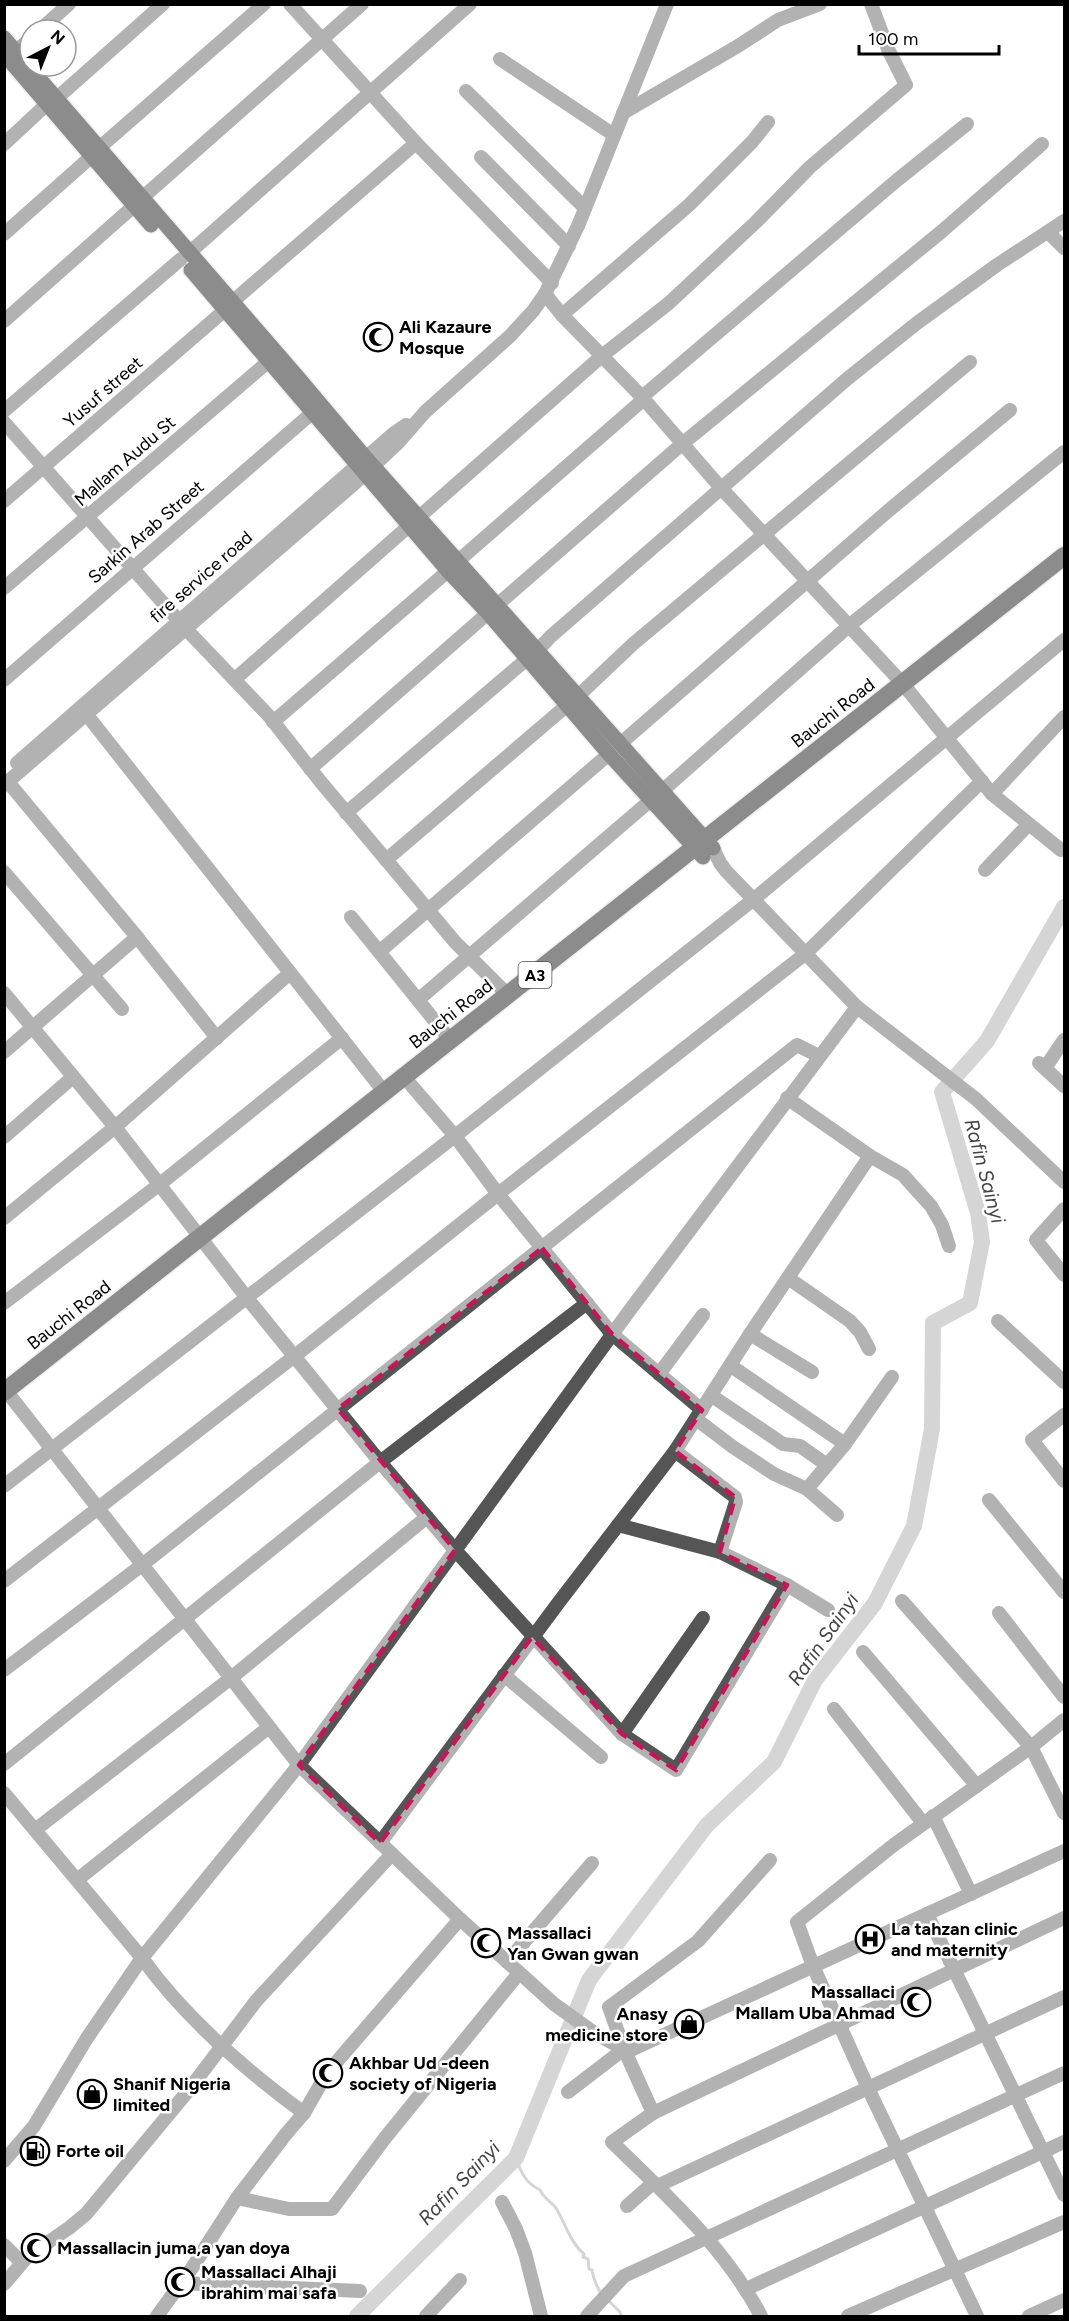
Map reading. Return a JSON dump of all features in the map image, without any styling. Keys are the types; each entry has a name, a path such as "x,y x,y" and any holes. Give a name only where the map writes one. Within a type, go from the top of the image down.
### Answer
{"highway":[{"name":"Bauchi Road","path":"6,1394 203,1241 411,1085 707,851 1065,556"},
{"name":"Bauchi Road","path":"906,687 1065,569"},
{"name":"Bauchi Road","path":"203,1241 509,996 707,851"}],"main road":[{"path":"4,38 10,53 365,466 707,851"},
{"path":"228,306 312,413 365,466"}],"street":[{"path":"53,18 69,4"},
{"path":"4,144 164,4"},
{"path":"4,234 264,4"},
{"path":"290,4 549,288 562,315 643,398 721,488 906,687 992,794 1061,850"},
{"path":"4,321 323,41 362,4"},
{"path":"4,411 185,256 470,4"},
{"path":"651,4 666,8"},
{"path":"622,113 738,46 778,20 820,4"},
{"path":"235,679 603,355 669,303 756,222 810,167 906,85 888,50 871,4"},
{"name":"fire service road","path":"6,780 365,466 393,434 425,412 510,336 533,311 549,288 569,246 666,8"},
{"path":"500,58 614,135"},
{"path":"466,91 585,208"},
{"path":"562,315 688,205 752,142 768,122"},
{"path":"273,722 643,398 896,181 967,124"},
{"name":"Yusuf street","path":"4,501 416,143"},
{"path":"310,769 682,444 932,240 1042,144"},
{"path":"482,157 569,246"},
{"path":"346,813 847,379 917,323 1065,221"},
{"path":"1048,232 1065,248"},
{"name":"Mallam Audu St","path":"4,588 269,361"},
{"path":"386,860 573,700 633,644 970,362"},
{"path":"379,952 888,511 1010,410"},
{"name":"Sarkin Arab Street","path":"4,680 312,413"},
{"path":"4,422 182,625 273,722 427,910 509,996"},
{"path":"418,1000 657,796 850,625 1065,452"},
{"path":"182,625 87,715 6,780 137,937 217,1038"},
{"path":"4,1486 455,1136 754,900 1065,640"},
{"path":"87,715 385,1093"},
{"path":"992,794 1065,717"},
{"path":"4,1581 296,1356 498,1194 805,954 982,781"},
{"path":"985,870 1028,825"},
{"path":"707,851 857,1007 976,1099 1065,1182"},
{"path":"4,872 122,1009"},
{"path":"351,917 451,1041"},
{"path":"4,1052 137,937"},
{"path":"4,1218 115,1127 290,973"},
{"path":"4,993 115,1127 247,1298 380,1462 532,1637 622,1734 676,1770 787,1585"},
{"path":"4,2161 34,2126 87,2038 142,1958 299,1765 612,1334 857,1007"},
{"path":"4,1303 160,1184 342,1038"},
{"path":"1065,1040 1042,1066 1065,1086"},
{"path":"4,1670 142,1565 797,1045 819,1056"},
{"path":"4,1137 73,1077"},
{"path":"411,1085 455,1136 498,1194 612,1334 659,1374 733,1448 774,1474 807,1489 837,1515"},
{"path":"787,1098 870,1156 903,1175 915,1187 942,1225 949,1246"},
{"path":"380,1843 532,1637 675,1451 750,1334 870,1156"},
{"path":"1065,1209 1036,1240 1065,1275"},
{"path":"788,1278 850,1321 860,1332 869,1349"},
{"path":"4,1764 380,1462 587,1303"},
{"path":"659,1374 703,1315"},
{"path":"998,1321 1065,1382"},
{"path":"750,1334 813,1372"},
{"path":"731,1366 845,1444"},
{"path":"807,1489 845,1444 892,1377"},
{"path":"6,1394 299,1765 460,1919 554,2004 593,2032 624,2049 631,2049 657,2038 1065,1851"},
{"path":"711,1396 783,1444 800,1446 827,1466"},
{"path":"1065,1415 1032,1440 1065,1481"},
{"path":"675,1451 735,1497 736,1502 720,1552"},
{"path":"989,1500 1065,1592"},
{"path":"35,1830 231,1678 427,1517"},
{"path":"618,1525 720,1552 787,1585 828,1610"},
{"path":"902,1601 1031,1748 1065,1813"},
{"path":"999,1613 1065,1697"},
{"path":"622,1734 703,1618"},
{"path":"862,1652 977,1786"},
{"path":"504,1675 601,1757"},
{"path":"834,1709 928,1820 971,1894"},
{"path":"977,2316 868,2088 813,1966 797,1922 928,1820 1031,1748 1065,1720"},
{"path":"77,1880 270,1727"},
{"path":"4,1793 163,1986 195,2020 258,2079 304,2113"},
{"path":"4,2284 21,2262 86,2214 150,2139 256,2001 392,1854"},
{"path":"653,2113 624,2049 609,2007 698,1941 770,1860"},
{"path":"507,1962 592,1863"},
{"path":"927,1914 1065,2195"},
{"path":"761,2316 746,2289 708,2237 612,2142 653,2113 1065,1918"},
{"path":"157,2316 237,2199 304,2113 327,2073 460,1919"},
{"path":"237,2199 289,2209 332,2210 385,2138 519,1973"},
{"path":"627,2206 655,2185 1065,1997"},
{"path":"568,2092 624,2049"},
{"path":"591,2311 624,2276 1065,2073"},
{"path":"746,2289 1065,2142"},
{"path":"502,2202 525,2253 541,2316"},
{"path":"848,2316 1065,2222"},
{"path":"4,2244 21,2262"},
{"path":"426,2316 460,2280"},
{"path":"181,2283 360,2291"},
{"path":"1029,2316 1065,2300"}],"highlighted area":[{"path":"542,1248 612,1334 702,1410 675,1451 735,1497 720,1552 787,1585 676,1770 622,1734 532,1637 380,1843 299,1765 455,1550 338,1409"}],"waterway":[{"name":"Rafin Sainyi","path":"357,2316 516,2158 589,1980 707,1825 774,1762 815,1680 875,1603 914,1526 932,1429 933,1323 970,1303 982,1242 978,1213 942,1092 987,1041 1064,907"},
{"path":"516,2158 528,2181 540,2190 556,2208 571,2238 584,2254 583,2257 588,2259 589,2269 592,2270 597,2286 603,2295"},
{"path":"608,2300 621,2316"}],"place":[{"name":"Ali Kazaure Mosque","path":"378,337"},
{"name":"La tahzan clinic and maternity","path":"870,1939"},
{"name":"Massallaci Yan Gwan gwan","path":"486,1943"},
{"name":"Massallaci Mallam Uba Ahmad","path":"916,2002"},
{"name":"Anasy medicine store","path":"689,2024"},
{"name":"Akhbar Ud -deen society of Nigeria","path":"328,2073"},
{"name":"Shanif Nigeria limited","path":"92,2094"},
{"name":"Forte oil","path":"35,2151"},
{"name":"Massallacin juma,a yan doya","path":"36,2248"},
{"name":"Massallaci Alhaji ibrahim mai safa","path":"180,2282"}]}
